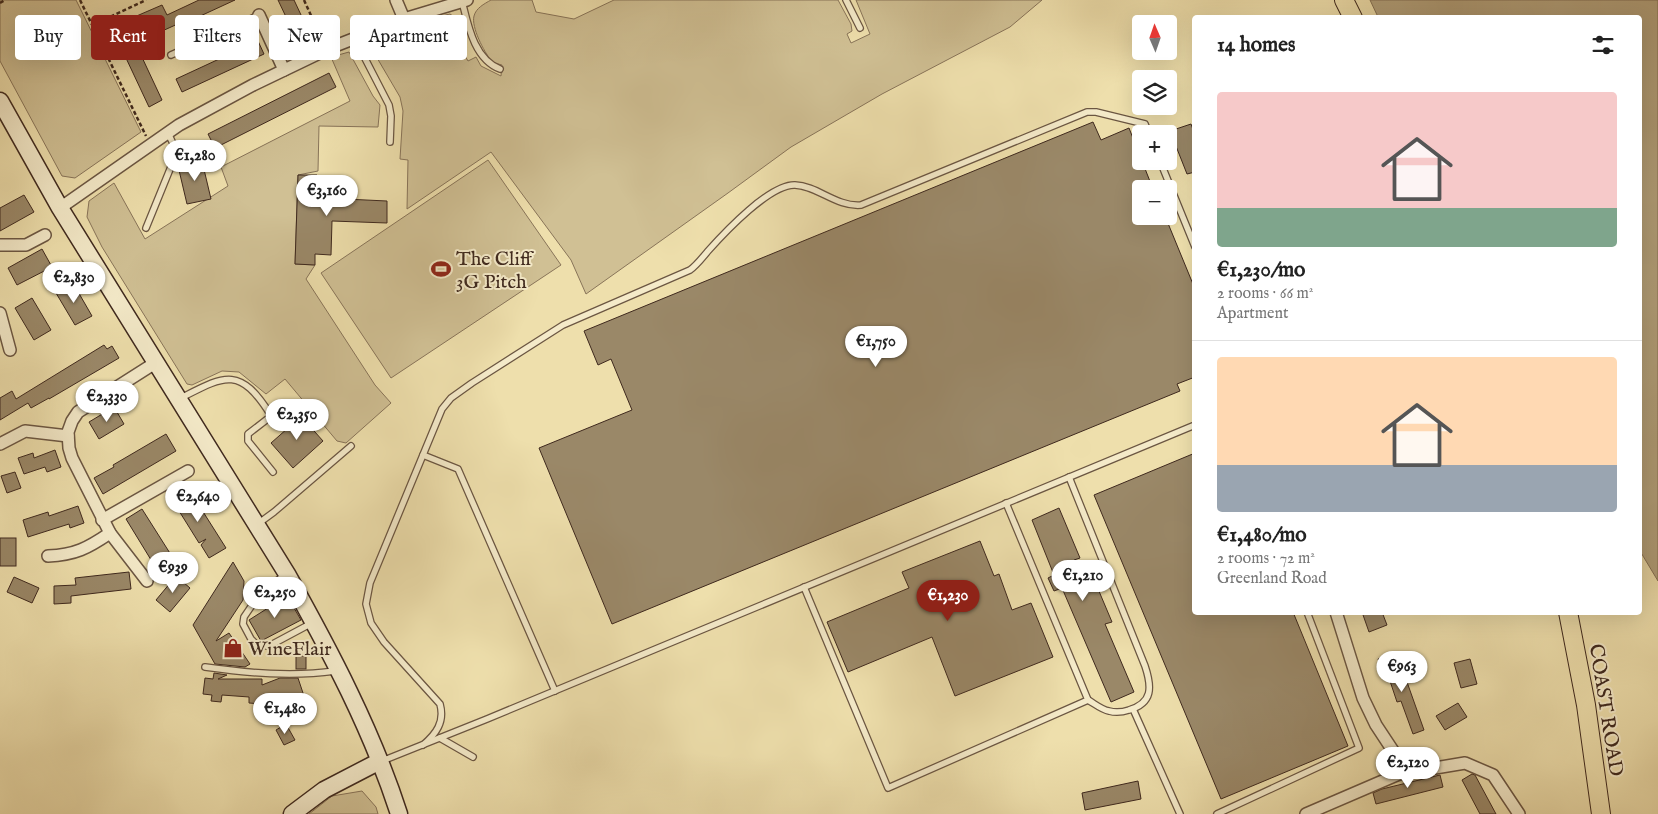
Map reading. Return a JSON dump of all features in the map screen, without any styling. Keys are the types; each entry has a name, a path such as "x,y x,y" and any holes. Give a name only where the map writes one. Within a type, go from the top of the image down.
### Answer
{"main road":[{"path":"1344,0 1352,15"},
{"name":"COAST ROAD","path":"1569,615 1586,705 1601,814"}],"street":[{"path":"396,0 403,15"},
{"path":"414,15 465,0"},
{"path":"259,15 284,70"},
{"path":"60,208 151,144 216,104 306,60"},
{"path":"0,101 4,119 177,400 287,574 314,622 340,670 380,761 399,814"},
{"path":"0,245 26,245 45,235"},
{"path":"0,313 10,350"},
{"path":"147,581 102,520 72,458 68,436 70,424 78,412 155,362"},
{"path":"0,444 26,431 68,436"},
{"path":"102,520 188,471"},
{"path":"48,556 63,556 79,552 110,533"},
{"path":"1337,615 1363,698 1376,725 1406,772"},
{"path":"292,814 324,790 380,761"},
{"path":"1306,814 1399,774 1465,763 1493,774 1519,814"}],"lane":[{"path":"465,0 470,29 480,53 487,62 500,68"},
{"path":"846,0 860,28"},
{"path":"171,55 175,53"},
{"path":"366,60 389,104 391,116 390,142"},
{"path":"423,745 439,727 442,711 440,704 381,638 371,623 366,604 370,583 442,409 451,398 563,325 690,270 756,204 775,190 789,186 801,186 850,205 861,204 1087,112 1096,112 1145,125"},
{"path":"146,228 177,152 168,133"},
{"path":"1164,170 1192,240"},
{"path":"177,400 223,379 239,381 260,399 270,414 270,417 248,434 248,441 273,472"},
{"path":"380,761 555,691 1192,426"},
{"path":"255,525 274,512 351,446"},
{"path":"423,455 458,469 555,691"},
{"path":"1006,503 1088,700 1109,711 1121,712 1142,705 1148,698 1148,676 1069,477"},
{"path":"287,574 261,592 244,617 243,624 251,639 257,645 269,646 314,622"},
{"path":"804,587 888,788 1088,700"},
{"path":"1217,814 1359,748 1308,615"},
{"path":"206,667 249,673 317,673 340,670"},
{"path":"1133,708 1180,814"},
{"path":"440,738 473,757"}],"path":[{"path":"0,3 5,0"},
{"path":"80,0 91,23"},
{"path":"114,15 146,0"},
{"path":"304,0 311,15"},
{"path":"109,60 151,144"}],"shaded area":[{"path":"0,0 76,0 91,30 91,60 106,60 141,132 75,178 62,176 0,61"},
{"path":"491,0 532,0 536,12 574,19 614,0 838,0 851,24 852,31 847,34 851,43 870,34 856,0 1042,0 1010,27 882,94 791,147 586,294 571,260 491,152 407,209 408,160 400,159 403,111 400,97 378,60 467,59 468,61 476,57 481,66 501,76 502,65 493,62 488,56 474,26 474,16 481,6"},
{"path":"1370,0 1658,0 1658,581 1642,554 1642,15 1377,15"},
{"path":"349,52 350,60 353,60 380,105 378,127 319,126 318,171 298,175 295,264 315,265 306,279 375,385 391,403 346,443 337,441 285,379 266,394 239,372 222,371 192,385 187,384 102,247 87,217 89,201 114,183 145,239 228,186 221,167 350,101 332,60 340,60 340,54"},
{"name":"The Cliff 3G Pitch","path":"488,160 561,265 391,378 321,273"},
{"path":"362,791 376,807 378,814 309,814 332,796"}],"building":[{"path":"199,0 235,0 202,15 175,15 175,25 165,30 165,15 139,15 162,5 167,15"},
{"path":"278,0 294,0 301,15 285,15"},
{"path":"259,43 264,54 259,56"},
{"path":"127,60 143,60 162,100 149,107"},
{"path":"217,60 251,60 182,92 176,79"},
{"path":"329,73 336,87 215,148 208,134"},
{"path":"1093,122 1101,140 1129,128 1132,136 1132,170 1146,170 1149,180 1132,180 1132,225 1169,225 1192,282 1192,378 1177,384 1180,391 612,624 539,448 632,410 611,359 598,365 584,331"},
{"path":"1191,124 1192,173 1187,174 1177,149 1177,129"},
{"path":"202,161 211,199 187,204 178,166"},
{"path":"298,175 317,175 317,190 345,190 345,199 387,201 387,223 332,221 331,255 315,254 315,265 295,264"},
{"path":"24,195 34,212 0,231 0,208"},
{"path":"42,249 52,267 17,285 8,268"},
{"path":"73,283 92,316 75,325 56,293"},
{"path":"32,298 51,330 34,340 15,308"},
{"path":"104,345 107,349 112,346 119,358 49,399 31,408 28,403 0,420 0,398 12,391 16,399"},
{"path":"114,407 124,424 99,439 89,422"},
{"path":"299,414 323,441 293,468 271,443 288,428 287,425"},
{"path":"166,434 176,451 103,494 94,478"},
{"path":"55,450 61,467 47,472 45,467 24,474 18,458 33,453 34,458"},
{"path":"1192,454 1192,615 1294,615 1348,746 1221,799 1094,495"},
{"path":"15,472 21,488 7,493 1,476"},
{"path":"188,488 226,548 209,558 201,545 206,539 199,543 171,498"},
{"path":"78,506 84,523 70,528 69,524 28,537 23,520 48,512 49,516"},
{"path":"1059,508 1080,558 1074,560 1083,581 1093,577 1112,622 1105,624 1134,692 1111,702 1062,588 1054,591 1048,578 1054,575 1032,520"},
{"path":"142,509 173,558 156,568 126,519"},
{"path":"0,538 16,538 16,566 0,566"},
{"path":"980,541 994,576 999,574 1012,610 1031,603 1053,657 955,696 932,637 848,672 827,622 909,588 902,572"},
{"path":"233,562 244,581 243,600 216,641 229,633 250,664 245,667 215,664 193,625"},
{"path":"129,572 131,589 71,596 71,603 54,604 54,586 76,585 75,578"},
{"path":"176,576 190,588 170,612 156,600"},
{"path":"14,577 39,588 32,603 7,592"},
{"path":"287,596 301,620 261,641 249,620"},
{"path":"1363,615 1383,615 1387,625 1369,632"},
{"path":"1391,654 1403,683 1407,682 1424,730 1413,734 1401,701 1397,702 1388,675 1385,676 1378,659"},
{"path":"296,656 306,656 306,669 296,669"},
{"path":"1470,659 1477,684 1461,688 1454,663"},
{"path":"214,673 227,675 218,679 262,679 262,685 280,678 298,678 304,696 281,703 279,698 262,698 262,704 249,703 249,697 222,695 221,702 211,701 212,695 203,694 205,678 213,679"},
{"path":"1458,703 1467,717 1445,730 1436,716"},
{"path":"286,724 295,740 284,745 276,730"},
{"path":"1472,774 1475,775 1496,814 1480,814 1462,780"},
{"path":"1440,775 1443,787 1376,804 1373,793 1382,789"},
{"path":"1138,781 1141,799 1085,810 1082,793"}],"place":[{"name":"The Cliff 3G Pitch","path":"441,269"},
{"name":"WineFlair","path":"233,648"}]}
